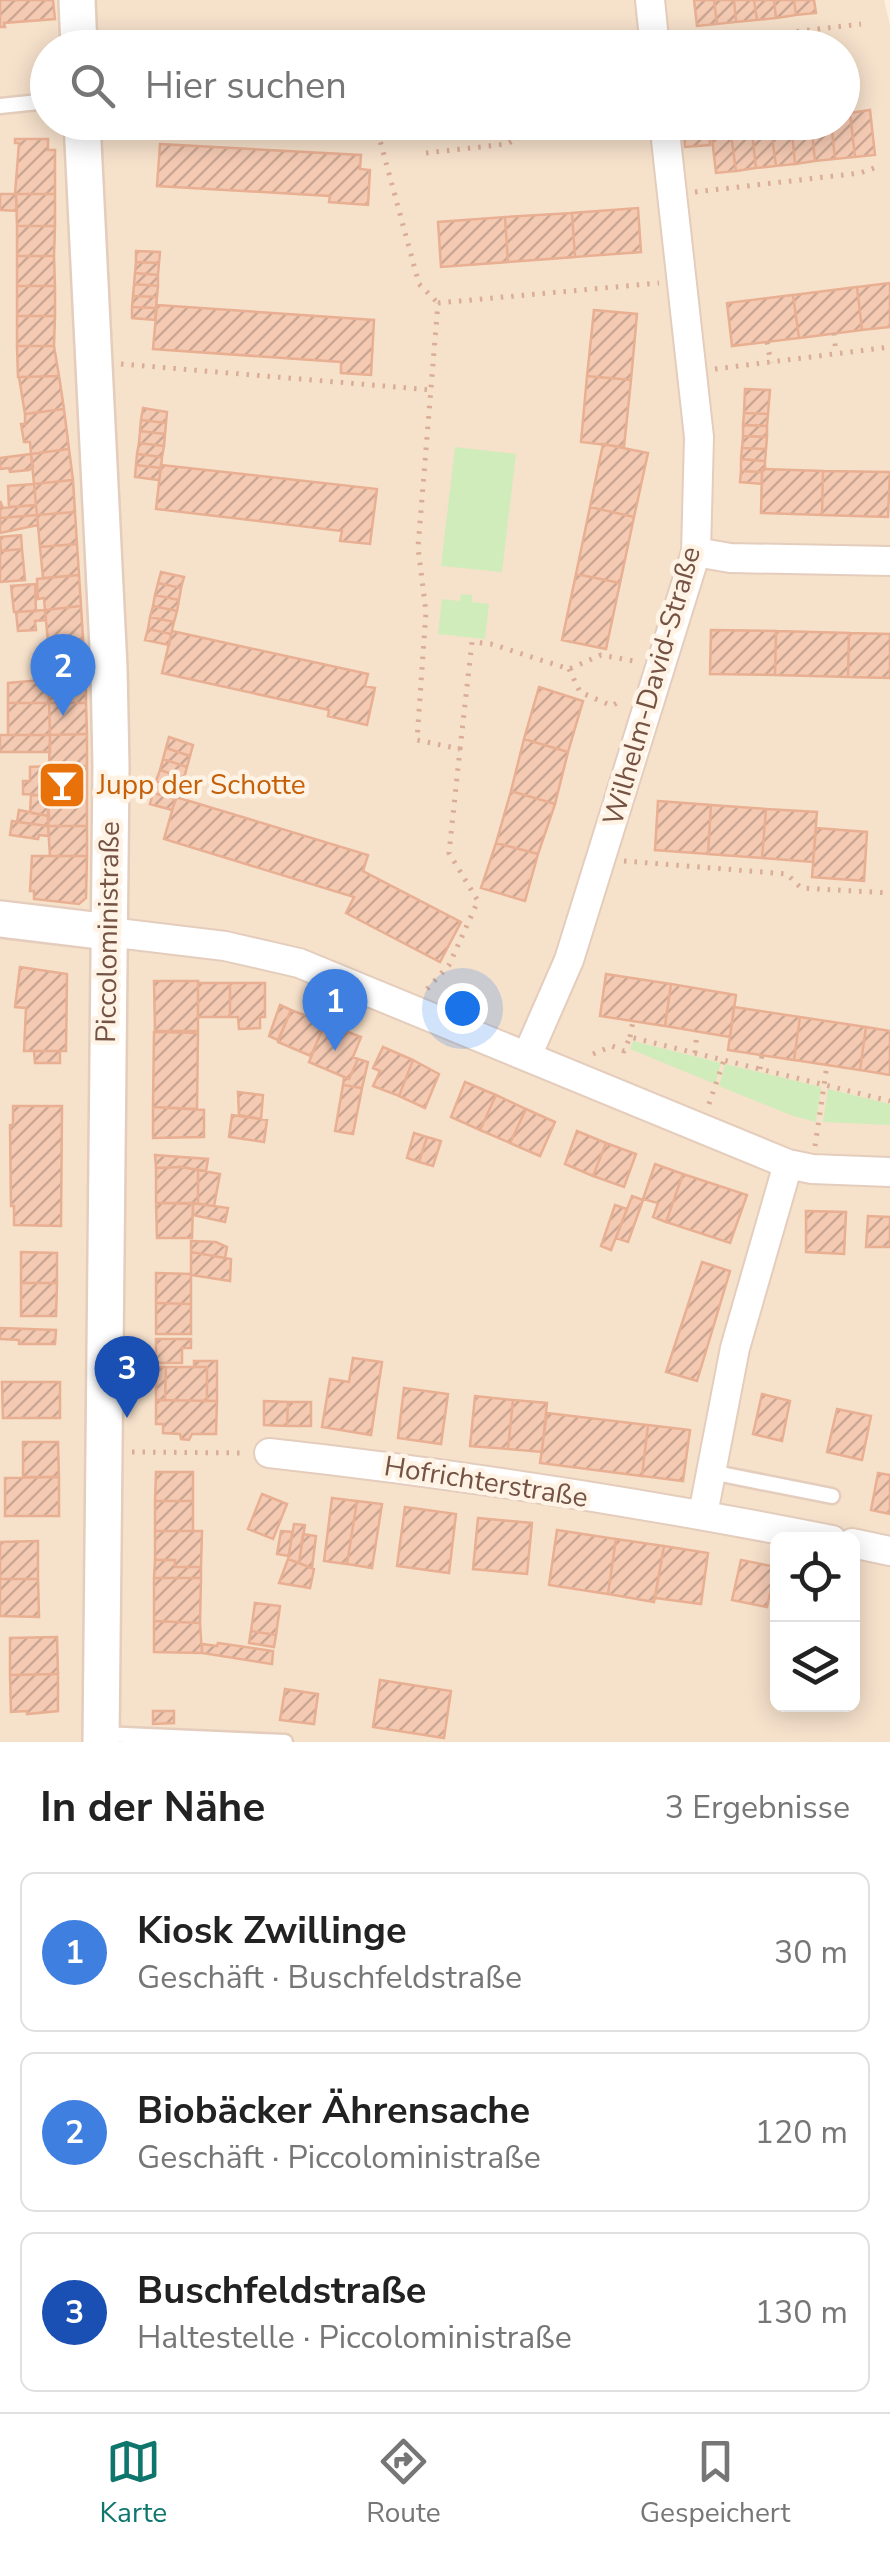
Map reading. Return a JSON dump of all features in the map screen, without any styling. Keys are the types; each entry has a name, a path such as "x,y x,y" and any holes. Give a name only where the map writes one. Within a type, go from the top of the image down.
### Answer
{"street":[{"path":"78,0 79,30"},
{"path":"650,0 660,30"},
{"name":"Piccoloministraße","path":"83,140 109,668 101,1738"},
{"name":"Wilhelm-David-Straße","path":"527,1056 569,960 696,552 699,437 666,140"},
{"path":"696,552 730,558 890,561"},
{"path":"0,919 262,953 299,963 800,1167 890,1172"},
{"path":"703,1514 736,1348 800,1167"},
{"name":"Hofrichterstraße","path":"269,1453 703,1514 792,1532"},
{"path":"860,1545 890,1551"}],"lane":[{"path":"0,106 30,103"},
{"path":"711,1472 832,1496"},
{"path":"101,1738 284,1742"}],"path":[{"path":"808,30 861,24"},
{"path":"380,140 419,284 438,303 418,547 426,612 417,740 460,749"},
{"path":"426,153 514,140"},
{"path":"672,195 860,173 874,168"},
{"path":"438,303 682,280"},
{"path":"834,333 836,354"},
{"path":"766,342 771,363"},
{"path":"692,371 890,347"},
{"path":"93,364 432,390"},
{"path":"418,1011 428,989 449,965 478,901 448,853 472,642 491,644 569,669 601,655 660,668"},
{"path":"569,669 580,692 612,706 638,692 651,696"},
{"path":"602,856 620,861 787,874 801,888 890,893"},
{"path":"576,1076 584,1057 612,1046 624,1051 633,1021"},
{"path":"694,1053 698,1031"},
{"path":"630,1037 890,1099"},
{"path":"760,1069 762,1055"},
{"path":"700,1128 724,1060"},
{"path":"800,1167 827,1065"},
{"path":"104,1452 269,1453"}],"shaded area":[{"path":"0,0 884,0 890,25 890,1742 0,1742"}],"green space":[{"path":"455,447 516,454 502,572 441,566"},
{"path":"461,594 472,595 472,602 489,604 485,639 438,634 442,599 460,601"},
{"path":"633,1041 721,1063 715,1084 630,1049"},
{"path":"725,1064 821,1087 816,1122 719,1086"},
{"path":"828,1089 890,1104 890,1125 823,1122"}],"building":[{"path":"0,0 53,0 55,19 4,23 5,27 0,27"},
{"path":"694,0 714,0 717,24 697,26"},
{"path":"714,0 734,0 736,22 717,24"},
{"path":"734,0 754,0 757,20 736,22"},
{"path":"754,0 774,0 776,18 757,20"},
{"path":"774,0 794,0 796,15 776,18"},
{"path":"794,0 814,0 816,13 796,15"},
{"path":"870,110 875,155 855,157 853,140 860,140 860,112"},
{"path":"15,139 48,140 48,150 55,150 55,194 15,194 19,143"},
{"path":"684,140 710,140 710,145 685,147"},
{"path":"712,140 732,140 736,171 716,173"},
{"path":"732,140 753,140 756,168 736,171"},
{"path":"753,140 772,140 776,166 756,168"},
{"path":"772,140 793,140 795,164 776,166"},
{"path":"793,140 813,140 815,161 795,164"},
{"path":"813,140 833,140 835,159 815,161"},
{"path":"833,140 853,140 855,157 835,159"},
{"path":"160,144 361,155 360,169 370,170 368,205 329,202 330,196 157,186"},
{"path":"0,194 16,194 17,211 0,210"},
{"path":"16,194 55,194 55,226 17,226"},
{"path":"638,208 641,252 575,257 572,213"},
{"path":"572,213 575,257 508,262 505,217"},
{"path":"505,217 508,262 441,267 438,222"},
{"path":"17,226 55,226 54,256 17,256"},
{"path":"136,251 160,252 159,263 136,262"},
{"path":"17,256 54,256 55,286 17,286"},
{"path":"136,262 159,263 158,275 135,273"},
{"path":"135,273 158,275 158,286 134,284"},
{"path":"890,283 890,327 862,330 857,287"},
{"path":"134,284 158,286 157,297 133,296"},
{"path":"17,286 55,286 55,316 17,316"},
{"path":"857,287 862,330 799,338 793,295"},
{"path":"793,295 799,338 732,346 727,303"},
{"path":"133,296 157,297 156,308 132,307"},
{"path":"157,305 374,320 371,375 341,373 341,362 153,349"},
{"path":"132,307 156,308 155,320 132,318"},
{"path":"594,310 637,314 631,380 587,376"},
{"path":"17,316 55,316 54,346 17,346"},
{"path":"17,346 54,346 59,376 18,377"},
{"path":"59,376 64,409 25,414 19,377"},
{"path":"587,376 631,380 624,447 581,442"},
{"path":"745,389 770,390 768,414 744,413"},
{"path":"143,408 167,412 166,423 141,420"},
{"path":"64,409 69,449 31,454 21,424 25,424 25,414"},
{"path":"744,413 768,414 767,426 743,425"},
{"path":"141,420 166,423 165,434 140,431"},
{"path":"743,425 767,426 767,437 743,436"},
{"path":"140,431 165,434 164,446 139,443"},
{"path":"743,436 767,437 766,449 742,448"},
{"path":"139,443 164,446 162,457 137,454"},
{"path":"603,444 648,453 634,517 590,507"},
{"path":"742,448 766,449 765,461 741,459"},
{"path":"69,449 73,480 34,484 31,454"},
{"path":"31,454 33,467 29,470 0,469 0,458"},
{"path":"137,454 162,457 161,468 136,465"},
{"path":"741,459 765,461 765,469 741,471"},
{"path":"136,465 161,468 159,480 135,477"},
{"path":"161,465 377,489 370,544 340,541 342,531 156,509"},
{"path":"762,469 823,471 822,515 761,513"},
{"path":"741,471 762,472 762,484 740,482"},
{"path":"823,471 890,472 888,517 822,515"},
{"path":"73,480 75,512 37,515 34,484"},
{"path":"34,484 36,505 9,507 8,486"},
{"path":"0,501 3,508 36,505 37,515 0,518"},
{"path":"590,507 634,517 620,583 576,574"},
{"path":"75,512 77,544 40,547 37,515"},
{"path":"37,515 38,525 0,533 0,518"},
{"path":"21,535 22,549 1,551 0,537"},
{"path":"77,544 79,575 43,578 40,547"},
{"path":"22,549 25,580 0,582 0,551"},
{"path":"161,572 184,577 181,588 158,583"},
{"path":"576,574 620,583 606,649 562,640"},
{"path":"79,575 81,606 45,610 44,598 38,599 37,579"},
{"path":"158,583 181,588 179,600 155,595"},
{"path":"35,584 36,611 14,612 11,586"},
{"path":"155,595 179,600 177,611 153,606"},
{"path":"81,606 83,639 48,642 45,610"},
{"path":"153,606 177,611 174,622 150,617"},
{"path":"45,610 46,620 35,621 36,630 18,631 16,612"},
{"path":"150,617 174,622 171,634 148,629"},
{"path":"148,629 171,634 169,645 145,640"},
{"path":"711,630 776,631 775,675 710,674"},
{"path":"172,631 368,674 365,686 375,688 367,725 328,716 329,710 162,673"},
{"path":"776,631 849,633 848,677 775,675"},
{"path":"849,633 890,634 890,678 848,677"},
{"path":"83,639 86,671 49,674 48,642"},
{"path":"86,671 86,703 49,703 48,674"},
{"path":"41,680 41,684 48,684 49,703 8,703 8,683"},
{"path":"539,687 583,701 568,752 524,739"},
{"path":"8,703 49,703 50,735 8,735"},
{"path":"49,703 86,703 87,734 50,735"},
{"path":"87,734 87,766 49,766 50,735"},
{"path":"0,735 50,735 50,752 0,752"},
{"path":"169,737 193,745 190,756 166,748"},
{"path":"524,739 568,752 555,804 511,791"},
{"path":"166,748 190,756 187,767 163,759"},
{"path":"163,759 187,767 184,778 160,770"},
{"path":"49,766 87,766 87,796 39,795 39,784 49,784"},
{"path":"49,766 49,784 39,784 39,795 23,794 23,781 30,781 30,767"},
{"path":"160,770 184,778 181,789 156,781"},
{"path":"156,781 181,789 178,798 153,793"},
{"path":"511,791 555,804 538,854 496,843"},
{"path":"153,793 176,799 172,810 150,804"},
{"path":"31,795 48,796 49,816 30,813"},
{"path":"48,796 87,796 87,826 48,826"},
{"path":"176,797 368,855 363,871 461,922 440,962 346,913 354,897 164,839"},
{"path":"658,801 711,805 708,854 655,850"},
{"path":"711,805 766,809 762,858 708,854"},
{"path":"766,809 817,812 813,862 762,858"},
{"path":"19,810 49,816 48,826 17,822"},
{"path":"12,821 48,826 49,836 39,835 38,839 10,835"},
{"path":"48,826 87,826 87,856 50,856"},
{"path":"816,828 867,832 864,881 812,877"},
{"path":"496,843 538,854 525,901 481,888"},
{"path":"32,856 87,856 86,898 79,904 34,899 34,891 30,891"},
{"path":"20,967 67,974 66,1051 24,1051 26,1008 15,1007"},
{"path":"606,974 671,984 665,1026 600,1016"},
{"path":"154,981 198,981 198,1031 155,1031"},
{"path":"198,983 230,983 230,1017 198,1017"},
{"path":"230,983 265,983 265,1017 260,1017 260,1028 239,1029 238,1017 230,1017"},
{"path":"671,984 736,995 730,1037 665,1026"},
{"path":"280,1005 291,1010 278,1040 269,1036"},
{"path":"734,1007 800,1017 794,1060 728,1050"},
{"path":"291,1010 325,1023 311,1056 278,1042"},
{"path":"800,1017 866,1027 860,1070 794,1060"},
{"path":"325,1023 361,1037 353,1057 358,1059 349,1079 309,1062"},
{"path":"866,1027 890,1031 890,1075 860,1070"},
{"path":"154,1032 198,1033 197,1109 153,1107"},
{"path":"383,1047 413,1060 399,1096 373,1086 380,1071 373,1068"},
{"path":"34,1051 60,1051 60,1063 35,1063"},
{"path":"358,1059 368,1062 362,1088 343,1085 344,1077 349,1079"},
{"path":"413,1060 439,1074 425,1108 399,1096"},
{"path":"465,1082 496,1095 480,1130 451,1117"},
{"path":"343,1085 362,1088 353,1134 335,1131"},
{"path":"238,1092 263,1095 261,1119 239,1115"},
{"path":"496,1095 526,1109 510,1143 480,1130"},
{"path":"13,1106 62,1106 61,1226 14,1225 10,1125"},
{"path":"153,1107 204,1110 204,1137 153,1138"},
{"path":"526,1109 555,1122 540,1156 510,1143"},
{"path":"232,1115 267,1120 264,1142 229,1137"},
{"path":"577,1131 606,1143 593,1176 565,1164"},
{"path":"414,1133 427,1137 419,1162 407,1158"},
{"path":"427,1137 441,1141 433,1166 419,1162"},
{"path":"606,1143 636,1154 624,1187 593,1176"},
{"path":"155,1155 208,1159 206,1171 156,1168"},
{"path":"655,1164 683,1174 666,1222 653,1217 658,1203 643,1199"},
{"path":"156,1168 198,1170 198,1204 156,1203"},
{"path":"198,1170 220,1174 214,1206 198,1204"},
{"path":"683,1174 747,1195 730,1243 666,1222"},
{"path":"632,1196 643,1200 628,1242 616,1238"},
{"path":"156,1203 193,1203 192,1238 157,1238"},
{"path":"193,1203 228,1208 225,1222 193,1215"},
{"path":"615,1205 627,1209 611,1250 601,1246"},
{"path":"806,1211 846,1212 844,1254 806,1252"},
{"path":"868,1216 890,1217 890,1247 866,1247"},
{"path":"191,1241 216,1242 227,1247 225,1258 191,1252"},
{"path":"21,1252 57,1253 57,1283 21,1283"},
{"path":"191,1252 231,1259 230,1281 191,1275"},
{"path":"702,1262 730,1271 697,1381 666,1372"},
{"path":"156,1273 191,1274 191,1304 156,1303"},
{"path":"21,1283 57,1283 56,1316 21,1316"},
{"path":"156,1303 191,1304 191,1334 156,1334"},
{"path":"0,1328 56,1330 55,1344 19,1344 19,1340 0,1339"},
{"path":"156,1339 191,1339 191,1348 182,1348 182,1363 156,1363"},
{"path":"353,1358 382,1362 371,1435 322,1427 330,1379 349,1382"},
{"path":"194,1361 217,1361 217,1401 207,1401 207,1367 194,1367"},
{"path":"156,1367 166,1367 165,1400 156,1400"},
{"path":"166,1367 207,1367 207,1401 165,1400"},
{"path":"2,1382 60,1382 60,1418 3,1418"},
{"path":"404,1388 448,1394 441,1444 398,1438"},
{"path":"762,1394 790,1401 782,1441 753,1434"},
{"path":"475,1396 513,1400 508,1449 470,1446"},
{"path":"156,1400 217,1401 216,1434 192,1434 189,1440 181,1439 180,1434 163,1433 163,1424 156,1424"},
{"path":"513,1400 547,1403 542,1452 508,1449"},
{"path":"264,1401 288,1402 287,1426 264,1425"},
{"path":"288,1402 311,1402 311,1426 287,1426"},
{"path":"837,1409 871,1416 862,1460 827,1452"},
{"path":"547,1413 648,1425 642,1476 540,1463"},
{"path":"648,1425 690,1430 683,1481 642,1476"},
{"path":"23,1442 58,1442 59,1477 23,1477"},
{"path":"156,1472 193,1472 193,1501 155,1501"},
{"path":"878,1473 890,1475 890,1514 871,1510"},
{"path":"59,1477 59,1516 5,1516 5,1478"},
{"path":"262,1494 287,1504 273,1539 248,1529"},
{"path":"332,1498 357,1501 347,1564 324,1561"},
{"path":"155,1501 193,1501 193,1531 155,1531"},
{"path":"357,1501 382,1504 372,1568 347,1564"},
{"path":"405,1507 456,1514 449,1573 397,1566"},
{"path":"478,1518 532,1523 527,1574 473,1569"},
{"path":"294,1524 305,1525 299,1563 288,1559"},
{"path":"557,1530 616,1539 608,1594 549,1585"},
{"path":"155,1531 202,1531 201,1567 175,1567 175,1560 155,1560"},
{"path":"281,1531 292,1532 289,1556 277,1554"},
{"path":"303,1534 316,1536 312,1568 299,1563"},
{"path":"616,1539 664,1546 654,1602 608,1594"},
{"path":"38,1541 38,1579 0,1579 0,1542"},
{"path":"664,1546 708,1553 701,1604 655,1598"},
{"path":"288,1559 314,1569 310,1588 279,1583"},
{"path":"155,1560 175,1560 175,1567 201,1567 201,1578 154,1578"},
{"path":"741,1560 770,1566 767,1607 732,1600"},
{"path":"154,1578 201,1578 200,1623 154,1621"},
{"path":"0,1579 38,1579 39,1617 0,1616"},
{"path":"255,1603 280,1606 276,1635 251,1631"},
{"path":"154,1621 200,1623 202,1653 154,1652"},
{"path":"251,1631 276,1635 274,1647 249,1643"},
{"path":"57,1637 58,1674 10,1675 10,1638"},
{"path":"202,1644 273,1651 272,1664 202,1653"},
{"path":"58,1674 58,1711 11,1712 10,1675"},
{"path":"380,1680 451,1691 444,1738 373,1727"},
{"path":"285,1689 318,1694 314,1724 280,1720"},
{"path":"153,1711 174,1711 174,1723 153,1724"}],"place":[{"name":"Biobäcker Ährensache","path":"63,716"},
{"name":"Jupp der Schotte","path":"62,785"},
{"name":"Kiosk Zwillinge","path":"335,1051"},
{"name":"Buschfeldstraße","path":"127,1418"}]}
